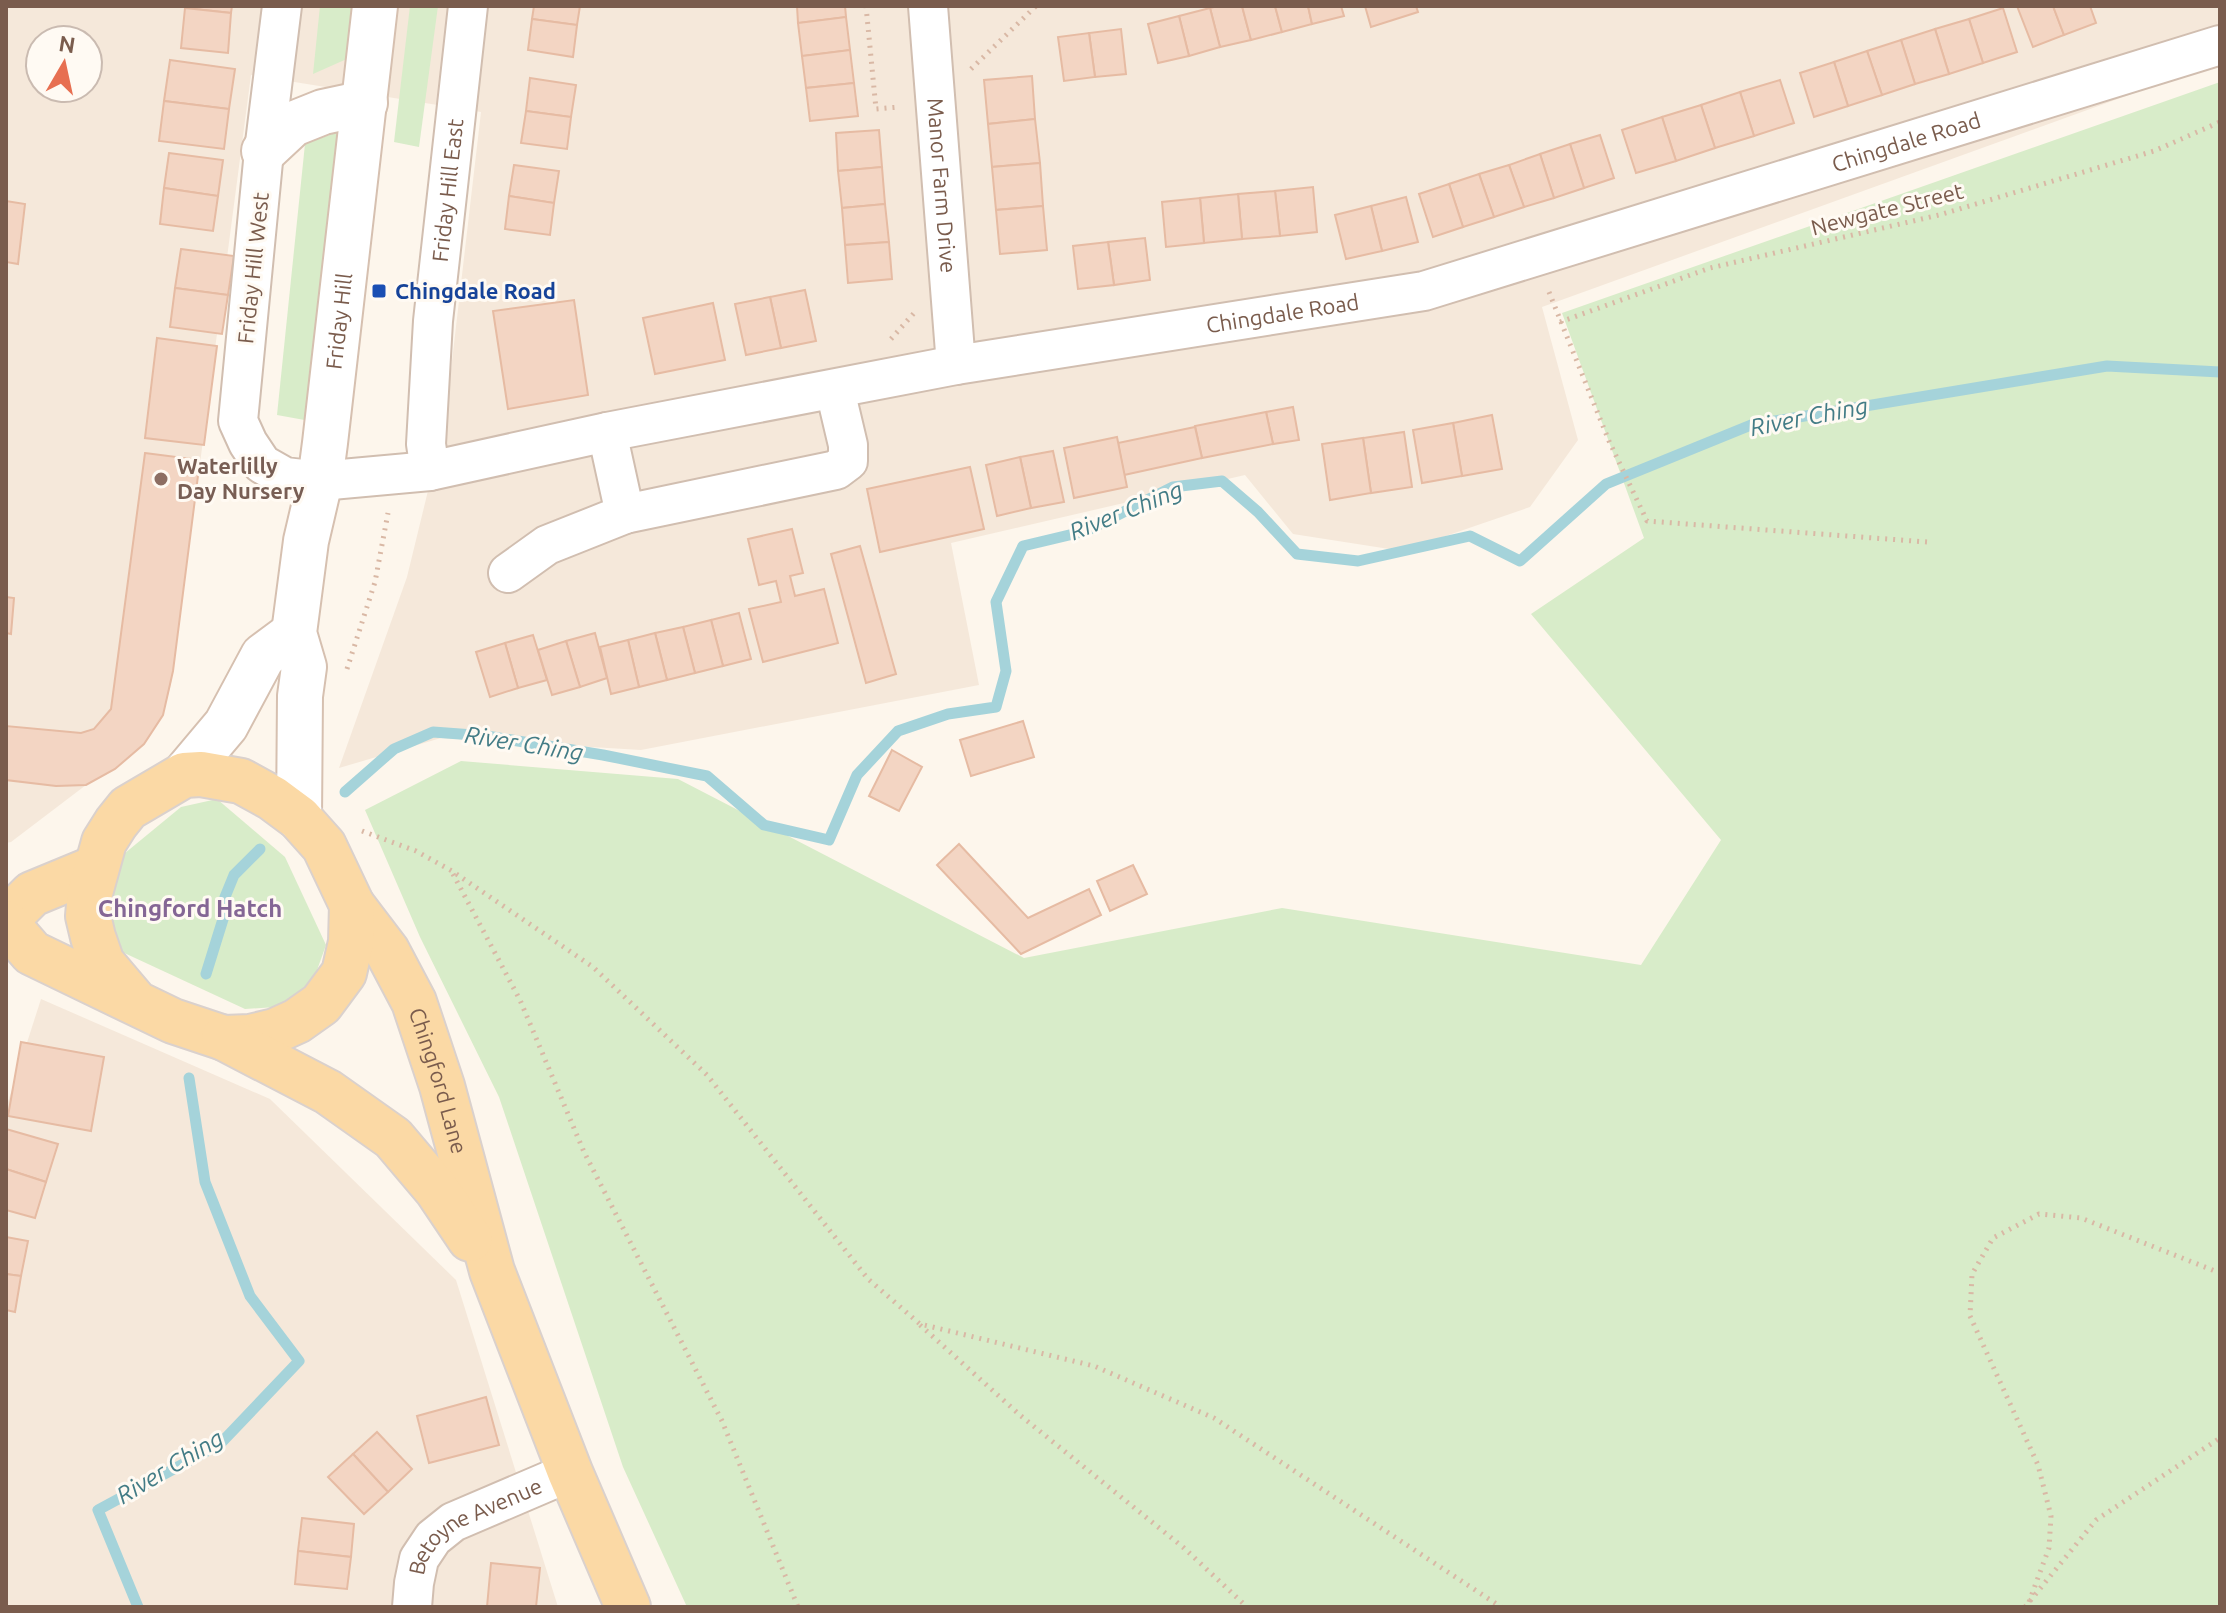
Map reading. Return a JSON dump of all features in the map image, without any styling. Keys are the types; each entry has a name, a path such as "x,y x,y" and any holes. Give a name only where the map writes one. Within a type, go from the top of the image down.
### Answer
{"main road":[{"name":"Friday Hill","path":"325,830 300,696 304,667 294,633 306,541 320,481 375,6"},
{"path":"264,151 293,124 323,112 365,103"},
{"path":"184,775 201,774 241,781 325,830 352,905 351,942 344,973 321,1004 297,1021 275,1031 250,1037 184,1024 102,963 88,916 95,868 104,842 116,823 128,808 184,775 226,725 263,656 294,633"},
{"path":"6,922 32,894 95,868"},
{"name":"Chingford Lane","path":"352,905 387,951 414,1002 442,1086 492,1271 570,1472 628,1607"},
{"name":"Chingford Lane","path":"6,922 32,953 328,1092 393,1138 437,1190 492,1271"}],"street":[{"name":"Friday Hill West","path":"282,6 264,151 238,421 262,464 285,477 320,481"},
{"name":"Friday Hill East","path":"430,471 426,444 433,321 468,6"},
{"name":"Manor Farm Drive","path":"928,6 956,365"},
{"name":"Chingdale Road","path":"320,481 430,471 607,432 956,365 1424,291 2220,45"},
{"path":"508,573 547,545 625,514 836,470 848,461 848,445 835,390"},
{"path":"607,432 625,514"},
{"name":"Betoyne Avenue","path":"412,1607 419,1559 433,1538 453,1522 570,1472"}],"path":[{"name":"Newgate Street","path":"1560,322 1710,268 1939,215 2154,151 2220,122"},
{"path":"1535,256 1560,322 1647,521 1927,542"},
{"path":"888,342 949,273"},
{"path":"346,671 375,582 391,503"},
{"path":"325,830 416,851 452,871 593,967 707,1075 868,1279 1021,1416 1184,1548 1247,1607"},
{"path":"452,871 520,1000 584,1152 722,1421 798,1607"},
{"path":"2027,1604 2049,1548 2051,1516 2038,1465 1970,1316 1972,1274 1993,1238 2039,1214 2081,1218 2220,1273"},
{"path":"920,1324 1094,1366 1214,1418 1501,1607"},
{"path":"2027,1604 2096,1520 2220,1438"}],"shaded area":[{"path":"6,6 2220,6 2220,62 1542,307 1578,440 1530,507 1402,551 1293,534 1245,475 951,543 979,685 641,750 441,738 339,768 407,577 445,421 481,112 251,75 171,684 163,715 144,744 115,769 86,785 6,843"},
{"path":"41,999 270,1099 456,1280 558,1607 6,1607 6,1108"}],"green space":[{"path":"320,6 363,6 358,54 313,74"},
{"path":"410,6 438,6 419,147 394,142"},
{"path":"2220,82 2220,1607 687,1607 623,1467 499,1097 420,937 365,810 461,761 678,779 1024,958 1282,908 1641,965 1721,840 1531,614 1644,538 1562,313"},
{"path":"354,126 310,421 277,415 305,144"},
{"path":"217,799 285,857 326,945 311,987 276,1007 245,1009 120,951 110,918 119,858 181,807"}],"building":[{"path":"185,6 232,6 231,13"},
{"path":"534,6 580,6 577,25 532,19"},
{"path":"797,6 845,6 846,17 798,23"},
{"path":"1242,6 1251,40 1220,47 1210,8"},
{"path":"1242,6 1275,6 1282,32 1251,40"},
{"path":"1275,6 1308,6 1312,24 1282,32"},
{"path":"1308,6 1341,6 1344,16 1312,24"},
{"path":"1365,6 1416,6 1418,12 1371,27"},
{"path":"2017,6 2053,6 2064,35 2033,47"},
{"path":"2053,6 2090,6 2096,23 2064,35"},
{"path":"185,8 231,13 228,53 181,48"},
{"path":"1210,8 1220,47 1189,56 1179,16"},
{"path":"2003,8 2017,52 1983,63 1969,19"},
{"path":"1179,16 1189,56 1158,63 1148,24"},
{"path":"846,17 850,50 802,56 798,23"},
{"path":"532,19 577,25 573,57 528,50"},
{"path":"1969,19 1983,63 1949,74 1935,29"},
{"path":"1121,29 1126,74 1095,77 1089,33"},
{"path":"1935,29 1949,74 1915,84 1901,40"},
{"path":"1089,33 1095,77 1064,81 1058,37"},
{"path":"1901,40 1915,84 1882,95 1867,51"},
{"path":"850,50 854,83 806,88 802,56"},
{"path":"1867,51 1882,95 1848,106 1834,62"},
{"path":"170,60 235,69 229,109 164,101"},
{"path":"1834,62 1848,106 1814,117 1800,73"},
{"path":"1032,76 1035,119 988,124 984,80"},
{"path":"530,78 576,85 571,117 526,111"},
{"path":"1780,80 1794,123 1754,136 1740,92"},
{"path":"854,83 858,116 810,121 806,88"},
{"path":"1740,92 1754,136 1715,148 1701,105"},
{"path":"164,101 229,109 224,149 159,141"},
{"path":"1701,105 1715,148 1676,161 1662,117"},
{"path":"526,111 571,117 567,149 521,143"},
{"path":"1662,117 1676,161 1636,173 1622,130"},
{"path":"1035,119 1040,163 992,167 988,124"},
{"path":"879,130 882,167 838,171 836,133"},
{"path":"1600,135 1614,178 1584,188 1570,144"},
{"path":"1570,144 1584,188 1554,198 1540,154"},
{"path":"169,153 223,160 218,196 164,188"},
{"path":"1540,154 1554,198 1524,207 1509,165"},
{"path":"1040,163 1043,206 996,210 992,167"},
{"path":"514,165 559,171 554,203 509,196"},
{"path":"1509,165 1524,207 1494,217 1479,174"},
{"path":"882,167 885,204 842,208 838,171"},
{"path":"1479,174 1494,217 1463,227 1449,184"},
{"path":"1449,184 1463,227 1433,237 1419,194"},
{"path":"1313,187 1317,232 1280,236 1275,191"},
{"path":"164,188 218,196 213,231 160,224"},
{"path":"1275,191 1280,236 1242,239 1238,194"},
{"path":"1238,194 1242,239 1204,243 1200,198"},
{"path":"509,196 554,203 550,235 505,229"},
{"path":"1406,197 1418,242 1382,251 1371,206"},
{"path":"1200,198 1204,243 1166,247 1162,202"},
{"path":"6,201 25,204 18,264 6,262"},
{"path":"885,204 889,242 845,245 842,208"},
{"path":"1043,206 1047,250 1000,254 996,210"},
{"path":"1371,206 1382,251 1346,259 1335,215"},
{"path":"1145,238 1150,280 1114,285 1108,242"},
{"path":"889,242 892,279 848,283 845,245"},
{"path":"1108,242 1114,285 1078,289 1073,246"},
{"path":"181,249 234,256 228,295 175,288"},
{"path":"175,288 228,295 222,334 170,327"},
{"path":"805,290 816,341 781,348 770,297"},
{"path":"770,297 781,348 746,355 735,304"},
{"path":"574,300 588,395 508,409 493,311"},
{"path":"713,303 725,360 655,374 643,318"},
{"path":"157,338 217,346 204,445 145,438"},
{"path":"1293,407 1299,440 1273,444 1266,412"},
{"path":"1266,412 1273,444 1202,458 1195,426"},
{"path":"1492,415 1502,469 1462,476 1453,423"},
{"path":"1453,423 1462,476 1422,483 1413,430"},
{"path":"1195,427 1202,458 1124,475 1118,443"},
{"path":"1404,432 1412,487 1371,493 1363,438"},
{"path":"1117,437 1127,487 1074,498 1064,448"},
{"path":"1363,438 1371,493 1330,500 1322,444"},
{"path":"1053,451 1064,502 1031,508 1020,457"},
{"path":"145,453 200,460 173,671 163,715 144,744 115,769 86,785 56,786 6,780 6,726 81,733 94,729 111,709"},
{"path":"1020,457 1031,508 997,516 986,465"},
{"path":"970,467 984,529 880,552 867,489"},
{"path":"792,529 803,573 790,576 795,596 824,589 838,643 763,662 749,609 781,602 776,581 759,585 748,539"},
{"path":"860,546 896,674 866,683 831,554"},
{"path":"6,597 14,598 11,634 6,633"},
{"path":"739,613 751,659 723,666 711,620"},
{"path":"711,620 723,666 695,673 683,627"},
{"path":"683,627 695,673 667,680 655,633"},
{"path":"595,633 607,678 580,687 566,641"},
{"path":"655,633 667,680 639,687 628,640"},
{"path":"533,635 547,680 518,688 505,643"},
{"path":"628,640 639,687 611,694 600,647"},
{"path":"566,641 580,687 552,695 538,650"},
{"path":"505,643 518,688 490,697 476,652"},
{"path":"1023,721 1034,757 971,776 960,740"},
{"path":"892,750 922,767 899,811 869,796"},
{"path":"959,844 1028,918 1089,889 1101,915 1021,954 937,865"},
{"path":"1133,865 1147,894 1110,911 1097,881"},
{"path":"21,1042 104,1057 91,1131 8,1116"},
{"path":"6,1129 58,1144 46,1182 6,1169"},
{"path":"6,1169 46,1182 35,1218 6,1210"},
{"path":"6,1237 28,1241 21,1276 6,1274"},
{"path":"6,1274 21,1276 15,1312 6,1310"},
{"path":"486,1397 499,1445 429,1463 417,1416"},
{"path":"377,1432 412,1469 388,1492 353,1454"},
{"path":"353,1454 388,1492 364,1514 328,1477"},
{"path":"302,1518 354,1524 351,1557 298,1551"},
{"path":"298,1551 351,1557 347,1589 295,1584"},
{"path":"491,1563 540,1568 536,1607 487,1607"}],"waterway":[{"name":"River Ching","path":"345,792 394,749 433,732 487,736 707,776 764,825 829,840 857,775 898,731 948,714 996,707 1006,671 996,602 1023,546 1086,531 1173,487 1222,481 1258,512 1297,554 1358,561 1470,536 1520,561 1606,484 1751,425 2107,366 2220,372"},
{"name":"River Ching","path":"206,974 224,916 225,897 234,875 260,849"},
{"name":"River Ching","path":"138,1607 98,1510 220,1444 299,1361 250,1296 205,1182 189,1078"}],"place":[{"name":"Chingdale Road","path":"379,291"},
{"name":"Waterlilly Day Nursery","path":"161,479"}],"district":[{"name":"Chingford Hatch","path":"190,909"}]}
